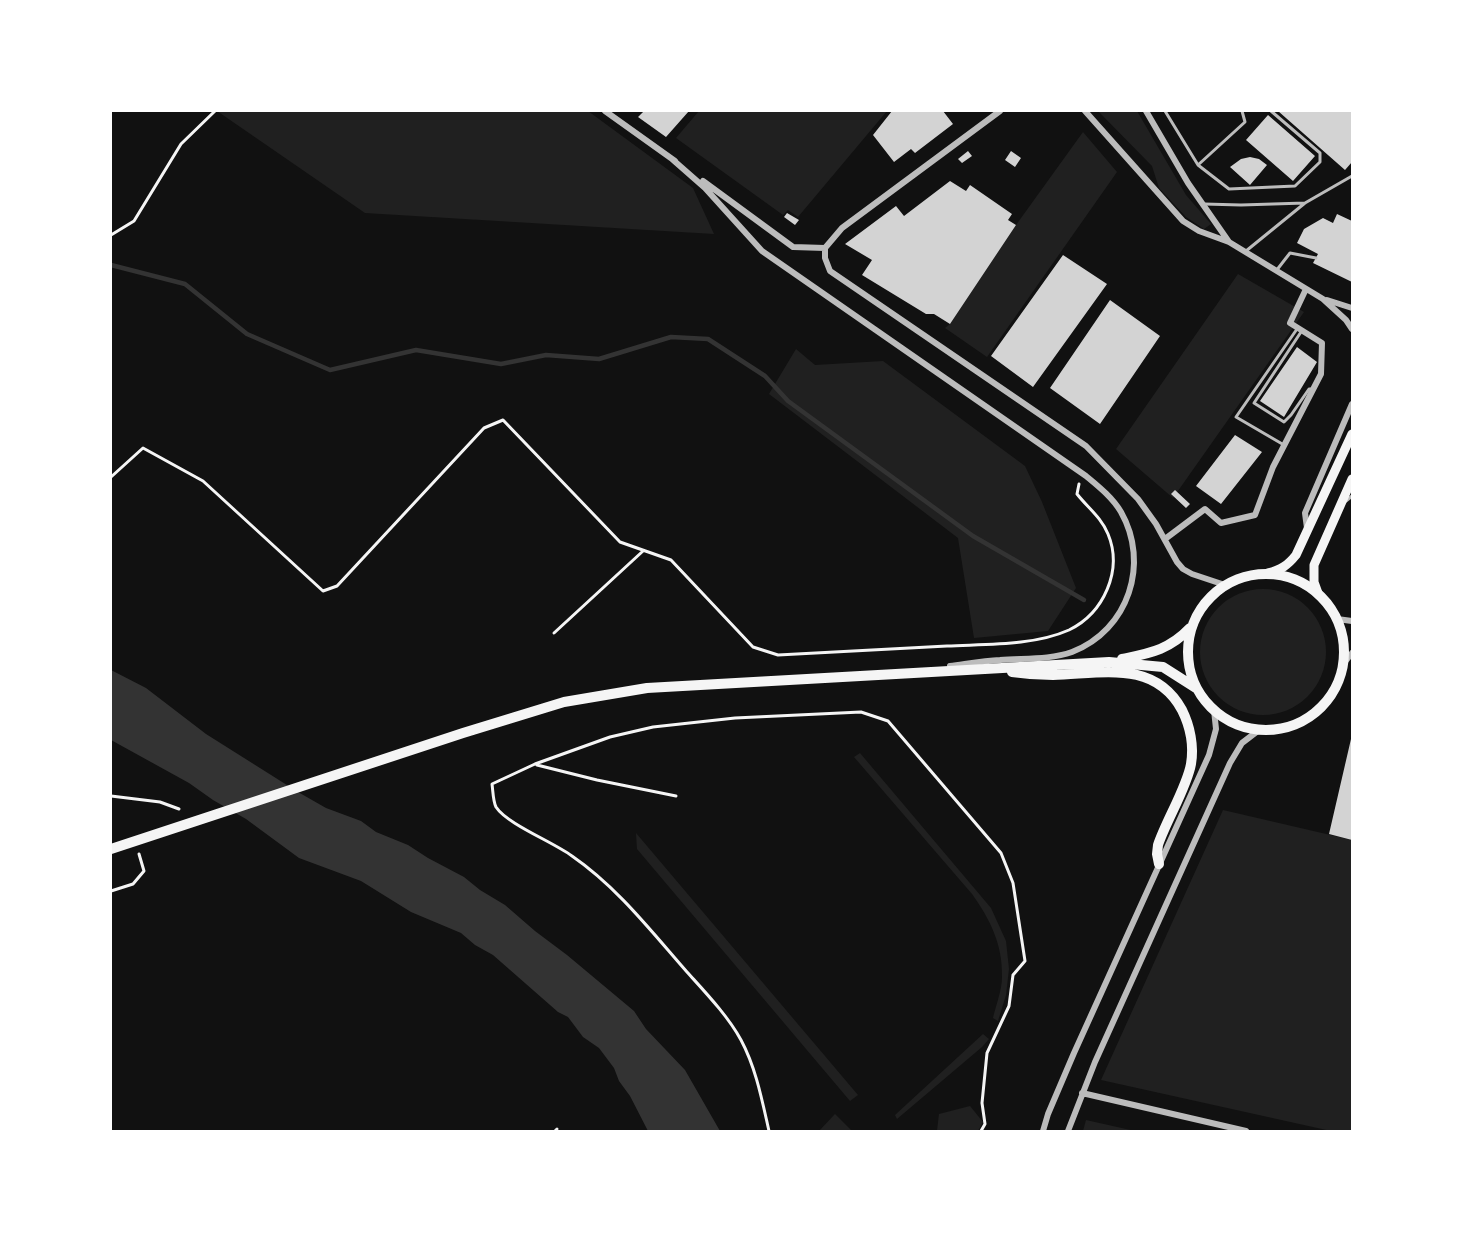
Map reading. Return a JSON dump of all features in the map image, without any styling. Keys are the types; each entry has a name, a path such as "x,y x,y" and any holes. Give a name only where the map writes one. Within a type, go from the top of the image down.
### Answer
{"main road":[{"path":"1196,688 1188,657 1189,638 1200,610 1226,585 1246,576 1268,573 1288,565 1307,533 1352,434"},
{"path":"1318,593 1314,582 1314,565 1352,478"},
{"path":"111,849 564,702 647,688 1109,662 1163,667 1196,688 1214,710 1235,724 1259,730 1283,728 1305,720 1314,713 1337,686 1344,663 1344,640 1337,619 1329,605 1318,593 1303,582 1268,573"},
{"path":"1109,662 1150,653 1169,646 1193,626"},
{"path":"982,668 1052,675 1116,672 1133,674 1149,679 1164,688 1174,698 1187,720 1192,742 1192,755 1187,775 1158,845 1159,864"}],"street":[{"path":"605,111 793,247 825,248"},
{"path":"1000,111 842,228 825,248 825,258 830,271 1086,446 1132,493 1156,524 1183,569 1226,585"},
{"path":"1085,111 1183,221 1199,231 1229,242 1323,299 1346,320 1352,329"},
{"path":"1146,111 1188,183 1229,242"},
{"path":"672,159 705,188 762,251 1086,476 1103,490 1120,510 1132,539 1135,556 1133,581 1124,605 1109,627 1082,647 1059,655 996,660 900,673"},
{"path":"1165,539 1205,509 1221,523 1255,515 1273,467 1321,374 1322,343 1290,323 1306,289"},
{"path":"1323,299 1352,308"},
{"path":"1307,533 1305,513 1352,404"},
{"path":"1337,619 1352,621"},
{"path":"1344,663 1352,654"},
{"path":"1043,1131 1074,1053 1214,740 1216,729 1214,710"},
{"path":"1068,1131 1082,1093 1230,763 1242,743 1259,730"},
{"path":"1082,1093 1246,1131"}],"lane":[{"path":"1165,111 1198,165 1229,189 1296,186 1320,162 1320,153 1271,111"},
{"path":"1198,165 1245,122 1242,111"},
{"path":"1245,252 1305,202 1352,176"},
{"path":"1203,204 1305,202"},
{"path":"1276,271 1290,253 1316,258"},
{"path":"1300,329 1254,403 1284,422 1309,389 1313,389"},
{"path":"1284,446 1236,417 1300,329"},
{"path":"1340,506 1352,495"}],"path":[{"path":"111,235 134,221 181,144 215,111"},
{"path":"111,477 143,448 203,482 323,591 337,586 484,428 503,420 620,542 671,560 753,647 778,655 974,645 1037,639 1069,630 1089,617 1100,603 1112,577 1113,559 1108,534 1093,510 1077,494 1077,488 1086,476"},
{"path":"554,633 644,550"},
{"path":"769,1131 757,1079 740,1039 709,998 626,904 599,877 544,838 514,824 495,806 492,784 610,737 653,728 735,718 861,712 888,721 1001,853 1013,883 1025,961 1013,975 1009,1006 987,1053 982,1103 985,1124 981,1131"},
{"path":"535,765 676,796"},
{"path":"111,796 160,802 178,809"},
{"path":"111,891 133,884 144,870 139,854"}],"shaded area":[{"path":"217,111 588,111 693,188 714,234 365,213"},
{"path":"699,111 887,111 798,217 788,210 783,215 676,138"},
{"path":"1098,111 1137,111 1186,195 1211,224 1204,229 1186,217 1159,188 1152,166"},
{"path":"1083,132 1117,172 987,357 945,328"},
{"path":"1238,274 1304,312 1173,498 1116,449"},
{"path":"796,349 815,365 883,361 1025,466 1076,588 1048,631 974,638 958,538 769,394"},
{"path":"1263,589 1287,594 1308,607 1321,628 1326,652 1321,676 1308,697 1287,710 1263,715 1239,710 1218,697 1205,676 1200,652 1205,628 1218,607 1239,594"},
{"path":"111,670 146,688 206,734 298,792 326,808 361,821 376,832 408,845 464,877 505,905 634,1011 646,1029 685,1070 720,1131 648,1131 614,1068 599,1048 583,1037 568,1017 558,1012 493,955 475,945 461,933 411,912 361,881 299,858 246,819 189,783 111,740"},
{"path":"860,753 991,908 1006,941 1009,969 1006,995 998,1021 993,1018 1001,987 1002,965 998,943 990,923 972,894 854,757"},
{"path":"1223,810 1352,840 1352,1131 1331,1131 1101,1080"},
{"path":"636,833 858,1095 850,1101 637,849"},
{"path":"983,1034 989,1039 982,1047 897,1119 895,1115"},
{"path":"970,1106 983,1122 978,1131 937,1131 939,1114"},
{"path":"835,1114 852,1131 819,1131"},
{"path":"1086,1120 1135,1131 1083,1131"}],"building":[{"path":"644,111 689,111 666,137 638,117"},
{"path":"892,111 943,111 953,124 915,153 911,149 894,162 873,135"},
{"path":"1278,111 1352,111 1352,162 1345,170"},
{"path":"1268,115 1315,156 1293,181 1246,140"},
{"path":"968,151 972,156 962,163 958,159"},
{"path":"1011,151 1021,158 1015,167 1005,160"},
{"path":"1250,157 1259,159 1267,165 1250,185 1230,167 1241,159"},
{"path":"950,181 966,191 970,185 1012,214 1008,220 1016,225 950,324 934,314 926,314 862,275 872,260 845,244 896,206 904,216"},
{"path":"787,213 799,220 795,225 784,217"},
{"path":"1337,214 1352,221 1352,282 1313,263 1318,254 1297,243 1304,229 1323,218 1333,223"},
{"path":"1063,255 1107,284 1033,387 991,356"},
{"path":"1110,300 1160,336 1100,424 1050,388"},
{"path":"1297,347 1317,362 1284,417 1260,401"},
{"path":"1235,435 1262,452 1221,504 1196,486"},
{"path":"1175,490 1190,504 1186,508 1171,494"},
{"path":"1352,739 1352,840 1329,834"}],"waterway":[{"path":"111,265 185,284 247,334 330,370 416,350 501,364 546,355 599,359 671,337 708,339 765,376 788,401 973,536 1084,600"}]}
